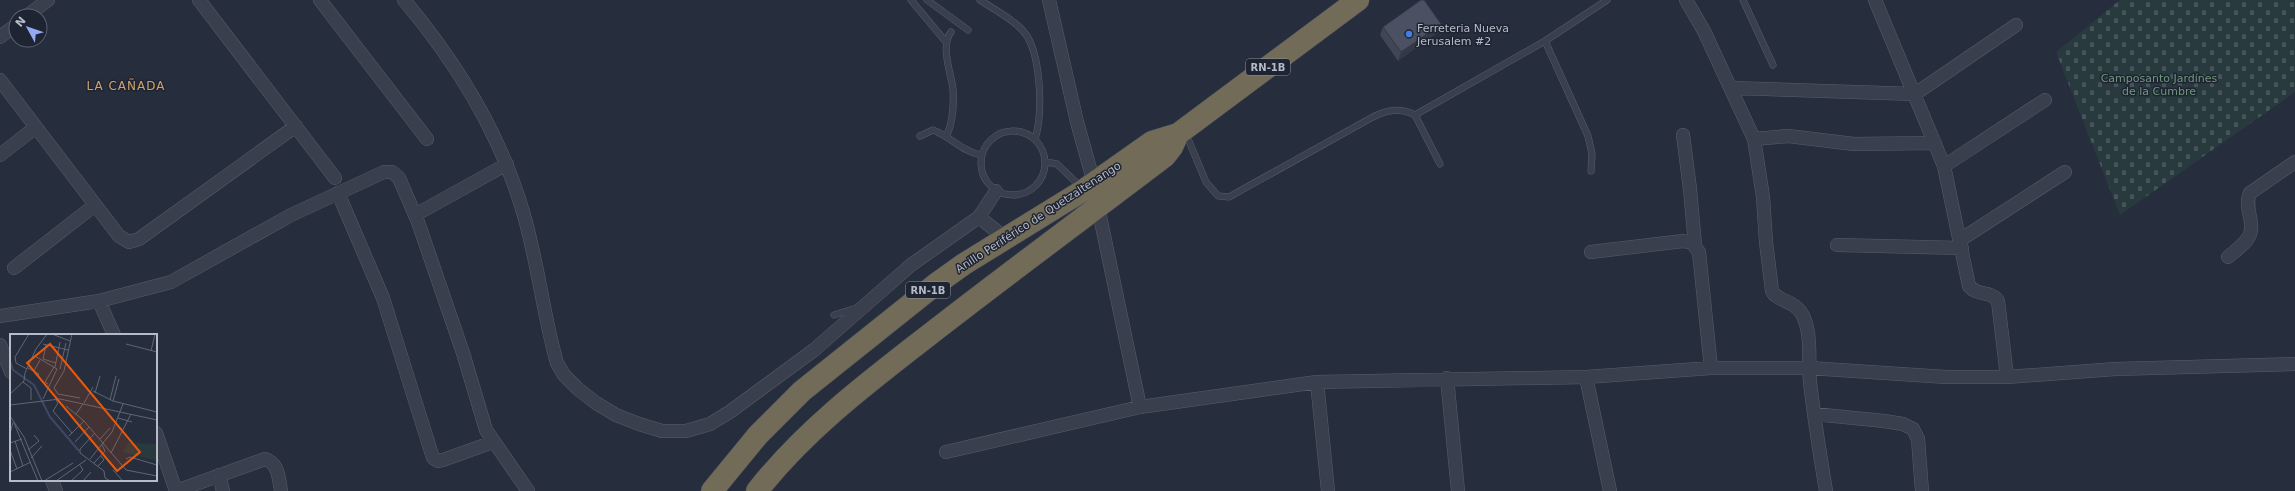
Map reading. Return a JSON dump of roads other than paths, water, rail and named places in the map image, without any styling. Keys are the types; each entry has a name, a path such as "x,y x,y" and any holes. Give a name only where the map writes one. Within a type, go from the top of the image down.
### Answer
{"highway":[{"name":"Anillo Periférico de Quetzaltenango","path":"712,491 758,435 824,372 936,284 1005,238 1089,186 1152,142 1181,132 1358,0"},
{"name":"Anillo Periférico de Quetzaltenango","path":"757,491 796,445 828,416 980,295 1164,156 1172,147 1181,132"}],"street":[{"path":"38,8 48,0"},
{"path":"200,0 335,178"},
{"path":"320,0 427,139"},
{"path":"404,0 439,45 469,89 493,132 507,164 524,213 557,363 564,375 578,389 616,415 633,422 662,431 686,431 710,424 731,411 814,350 911,265 979,217 996,191"},
{"path":"1050,0 1077,122 1089,186"},
{"path":"1686,0 1704,31 1754,139 1764,197 1766,242 1772,289 1775,296 1797,307 1804,318 1811,359 1809,368 1814,414 1826,491"},
{"path":"1875,0 1944,166 1969,286 1977,293 1991,294 1998,301 2007,377"},
{"path":"1731,88 1914,94 2016,25"},
{"path":"0,80 119,236 129,242 139,239 296,126"},
{"path":"1944,166 2045,100"},
{"path":"0,155 36,127"},
{"path":"1683,135 1695,245 1699,252 1711,368"},
{"path":"1754,139 1788,136 1854,144 1935,143"},
{"path":"2228,257 2243,244 2251,230 2248,206 2250,193 2295,162"},
{"path":"415,215 507,164"},
{"path":"0,316 99,301 171,282 291,215 384,172 392,172 399,178 415,215 463,353 483,422 493,442 528,491"},
{"path":"1837,245 1961,244 2065,172"},
{"path":"338,193 383,298 433,458 438,461 443,460 493,442"},
{"path":"14,268 95,205"},
{"path":"1098,207 1140,407"},
{"path":"979,217 1005,238"},
{"path":"1590,252 1683,241 1695,245"},
{"path":"99,301 114,334"},
{"path":"0,346 10,370"},
{"path":"946,452 1140,407 1317,382 1447,378 1586,377 1711,368 1809,368 1946,376 2007,377 2115,369 2295,364"},
{"path":"1586,377 1610,491"},
{"path":"1447,378 1458,491"},
{"path":"1317,382 1328,491"},
{"path":"1814,414 1884,421 1903,424 1913,429 1918,439 1922,491"},
{"path":"157,436 176,491 265,459 272,462 276,468 281,491"},
{"path":"219,475 223,491"},
{"path":"52,481 56,491"}],"lane":[{"path":"911,0 946,42 953,90 952,120 947,135"},
{"path":"927,0 968,30"},
{"path":"980,0 1015,24 1026,35 1032,49 1041,99 1040,124 1035,139"},
{"path":"1415,115 1545,40 1607,0"},
{"path":"1743,0 1773,65"},
{"path":"946,42 951,32"},
{"path":"1545,40 1588,136 1592,154 1591,171"},
{"path":"1181,132 1206,182 1213,191 1224,198 1229,198 1253,186 1382,112 1401,110 1415,115 1440,164"},
{"path":"920,136 933,130 947,135 968,152 981,155"},
{"path":"1015,130 1026,133 1035,139 1041,146 1046,162 1043,175 1037,184 1028,191 1018,195 1007,195 996,191 988,185 980,166 981,155 986,145 993,137 1003,131 1015,130"},
{"path":"1046,162 1057,164 1089,186"},
{"path":"834,315 843,314 866,304"}],"place":[{"name":"Ferreteria Nueva Jerusalem #2","path":"1409,34"}],"district":[{"name":"LA CAÑADA","path":"126,86"}],"park label":[{"name":"Camposanto Jardínes de la Cumbre","path":"2159,84"}]}
